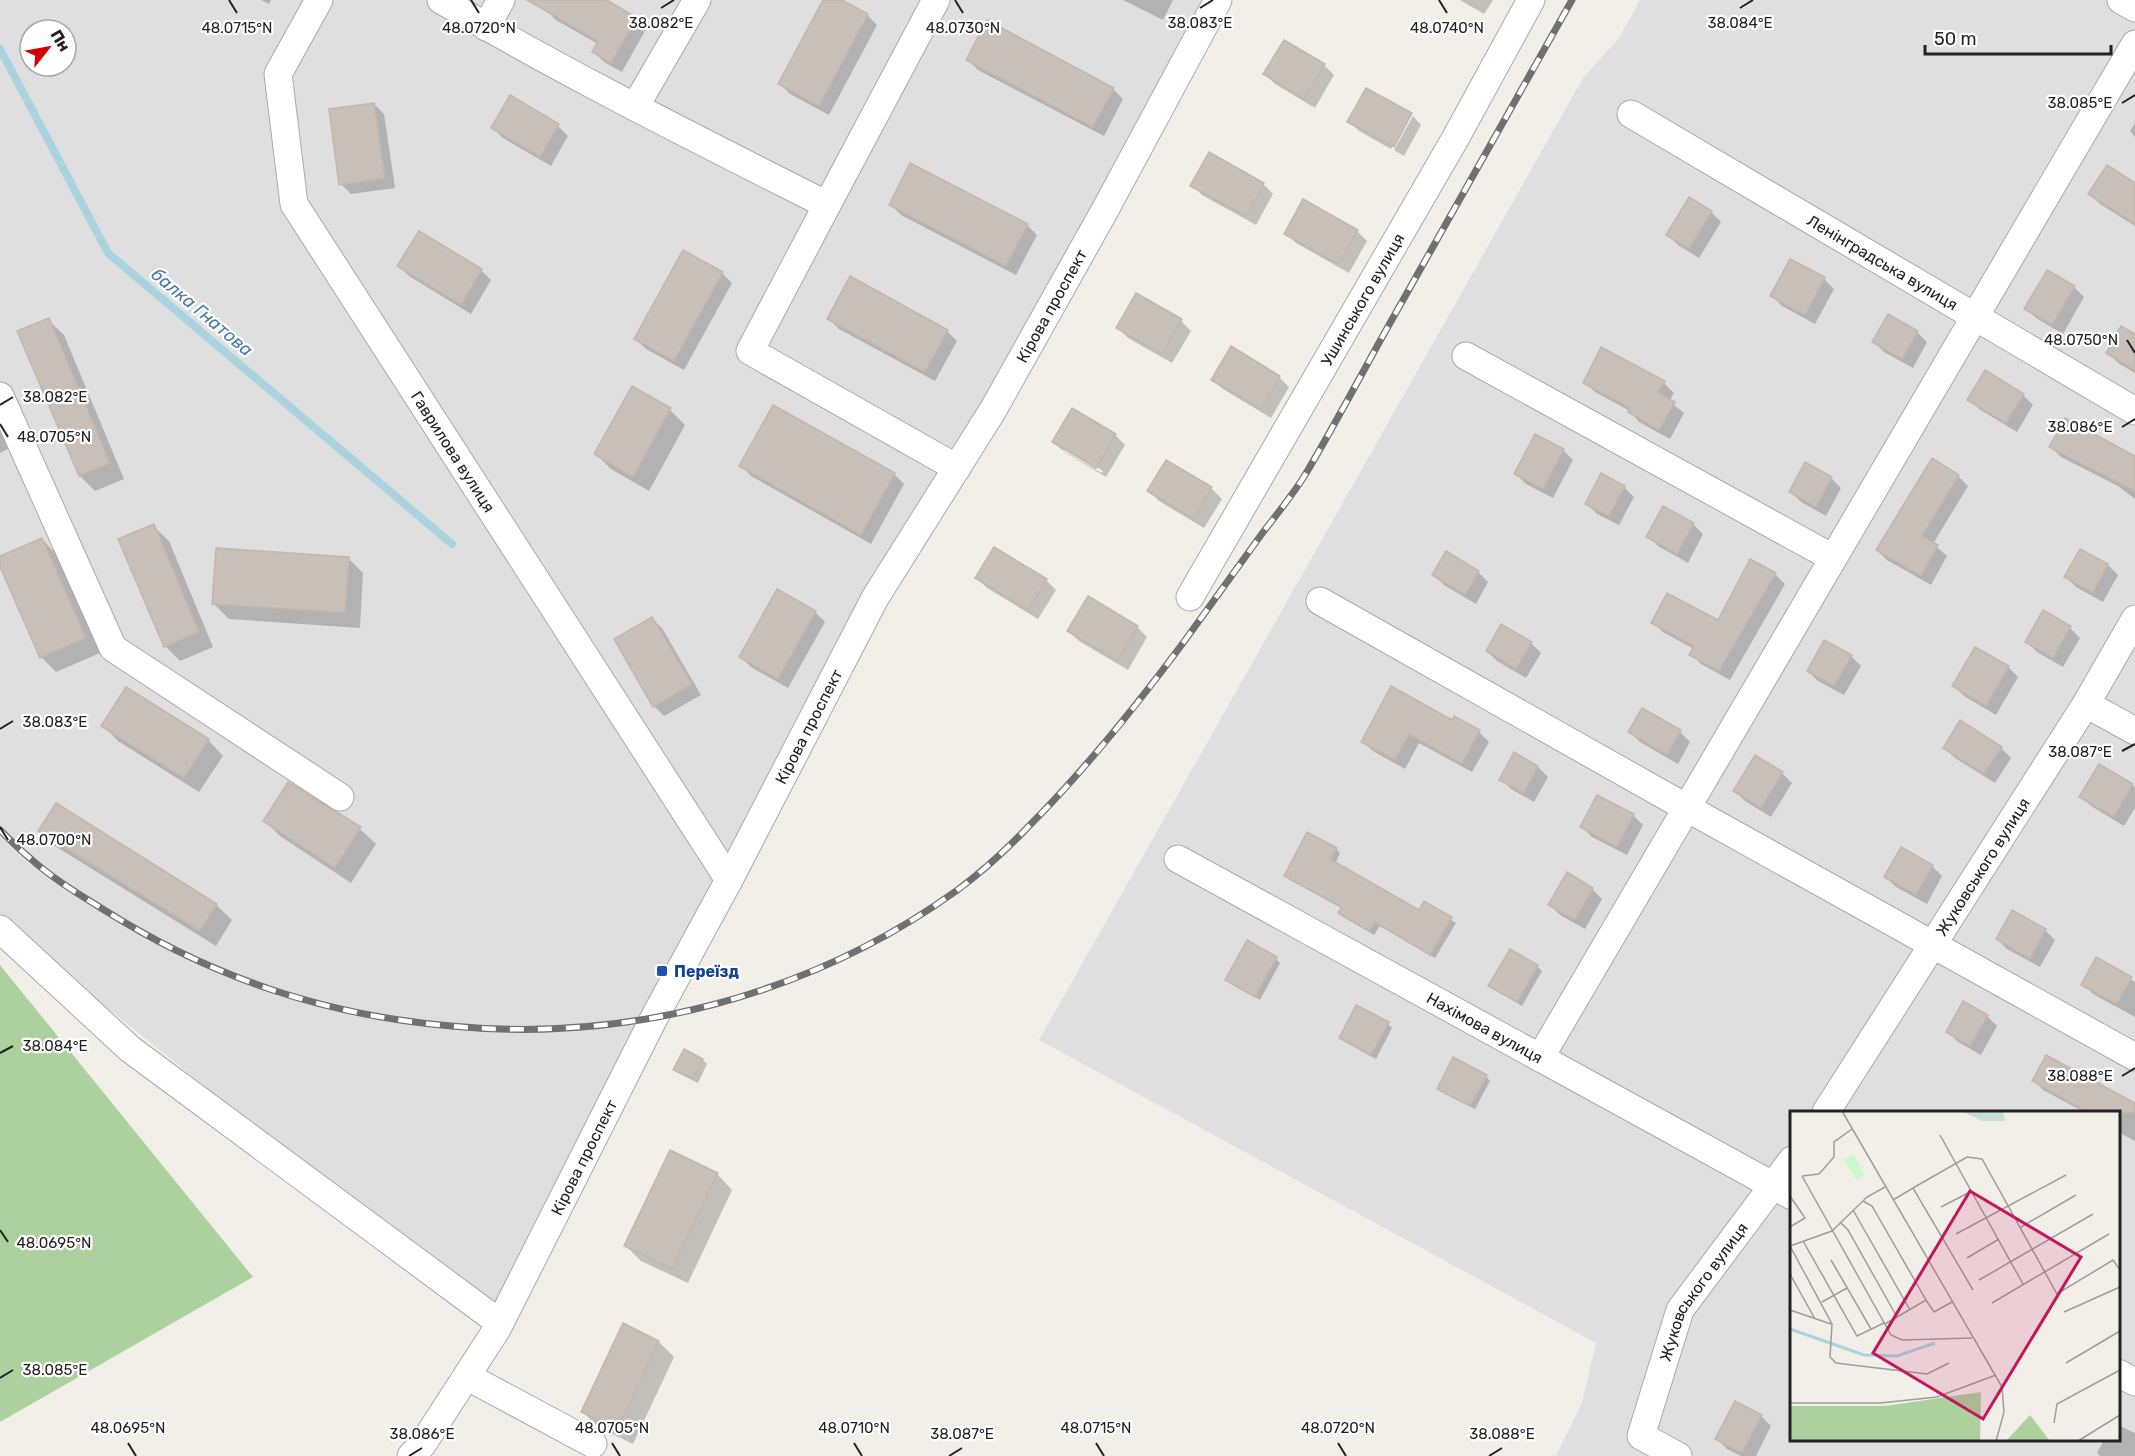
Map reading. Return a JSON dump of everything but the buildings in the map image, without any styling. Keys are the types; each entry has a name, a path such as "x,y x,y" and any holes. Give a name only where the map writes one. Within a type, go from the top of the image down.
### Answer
{"street":[{"name":"Гаврилова вулиця","path":"319,0 278,74 294,204 729,880"},
{"path":"441,0 486,27 635,107 827,205"},
{"path":"486,27 501,0"},
{"path":"635,107 697,0"},
{"path":"936,0 750,351 957,468"},
{"name":"Кірова проспект","path":"411,1456 422,1445 501,1323 649,1028 729,880 875,598 993,410 1105,210 1218,0"},
{"name":"Ушинського вулиця","path":"1190,597 1455,139 1531,0"},
{"path":"2121,0 2135,8"},
{"path":"1540,1058 2135,44"},
{"name":"Ленінградська вулиця","path":"1631,114 2135,411"},
{"path":"1466,356 1833,558"},
{"path":"0,396 113,648 340,797"},
{"path":"1320,601 2135,1057"},
{"name":"Жуковського вулиця","path":"1827,1111 2086,704 2135,619"},
{"path":"2086,704 2135,732"},
{"name":"Нахімова вулиця","path":"1178,859 1782,1191"},
{"path":"0,929 130,1049 501,1323"},
{"name":"Жуковського вулиця","path":"1678,1456 1641,1436 1680,1310 1782,1191 1790,1163"},
{"path":"2120,1374 2135,1382"},
{"path":"468,1377 593,1444"}],"shaded area":[{"path":"0,0 1211,0 500,1323 0,922"},
{"path":"1640,0 2135,0 2135,1456 1556,1456 1582,1403 1596,1343 1039,1040 1583,78 1619,38"}],"green space":[{"path":"0,965 253,1277 0,1422"}],"waterway":[{"name":"балка Гнатова","path":"0,49 108,253 452,544"}],"railway":[{"path":"0,830 56,879 142,932 184,954 269,989 358,1013 404,1021 518,1029 585,1027 651,1018 716,1004 779,984 841,958 900,927 956,891 984,868 1020,836 1070,782 1149,688 1289,498 1328,436 1572,0"}],"place":[{"name":"Переїзд","path":"662,971"}]}
